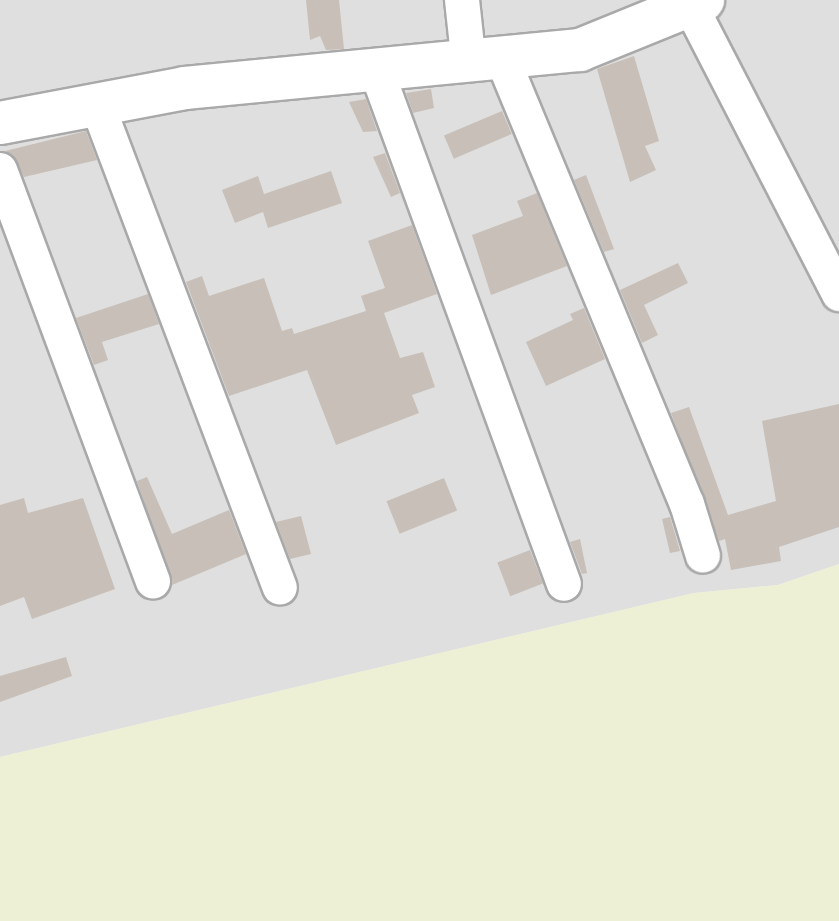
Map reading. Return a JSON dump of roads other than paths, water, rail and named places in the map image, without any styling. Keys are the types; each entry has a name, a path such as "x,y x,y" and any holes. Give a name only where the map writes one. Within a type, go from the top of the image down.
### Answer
{"street":[{"path":"462,0 486,62 687,504 703,556"},
{"path":"0,123 185,88 376,69 486,62 580,50 698,4 839,294"},
{"path":"376,69 564,584"},
{"path":"97,104 280,588"},
{"path":"0,170 153,581"}]}
